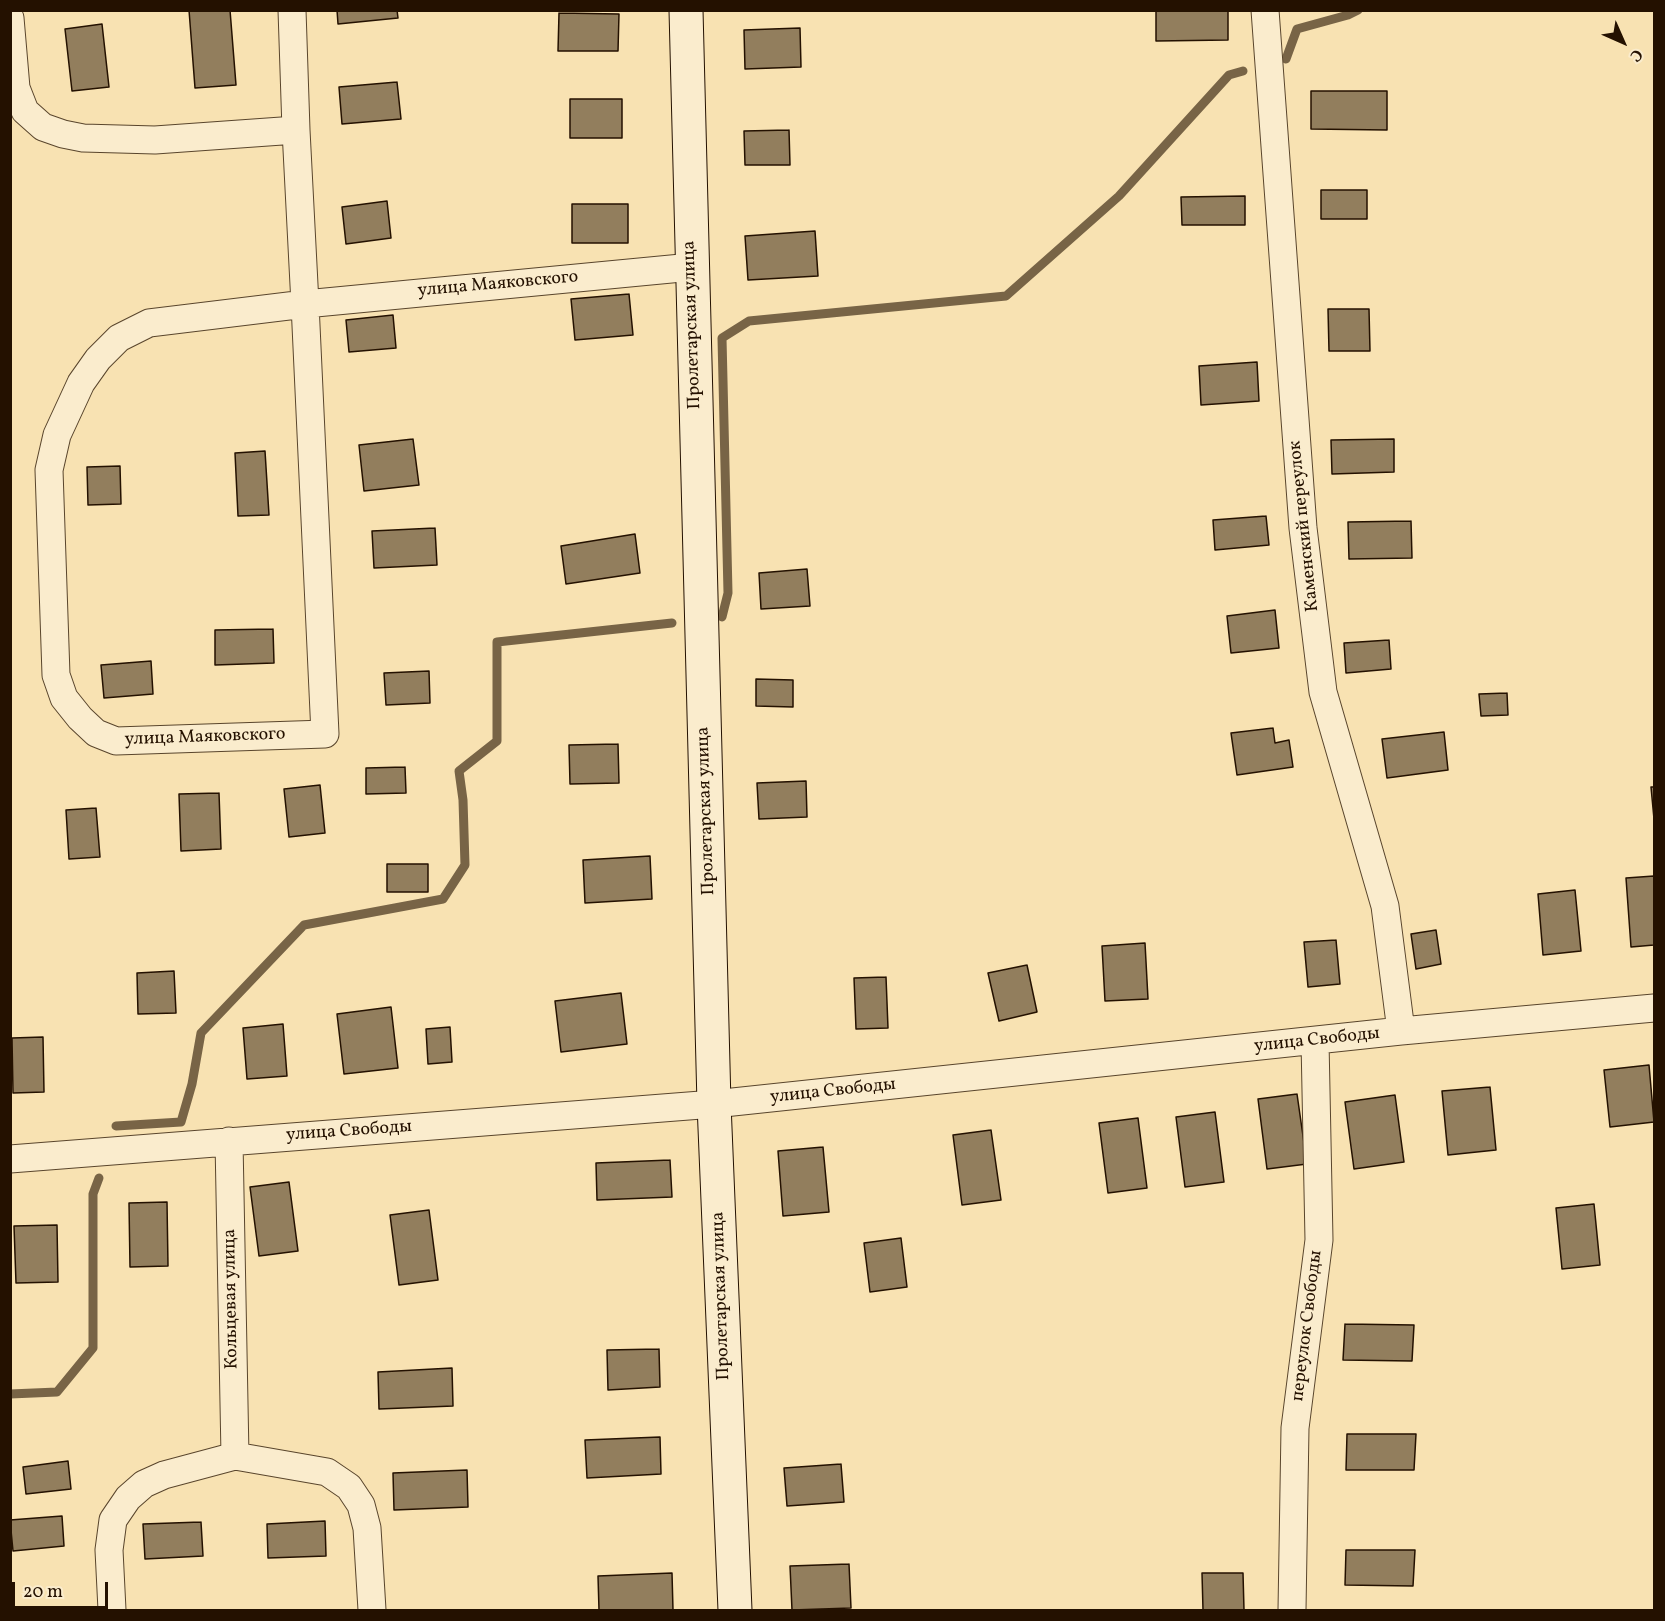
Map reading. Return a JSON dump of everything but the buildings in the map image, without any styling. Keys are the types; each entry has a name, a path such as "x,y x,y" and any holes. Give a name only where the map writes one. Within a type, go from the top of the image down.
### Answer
{"main road":[{"name":"Пролетарская улица","path":"686,10 714,1104 735,1611"}],"street":[{"name":"улица Маяковского","path":"292,10 296,130 305,304 325,734 116,741 96,733 64,698 56,675 49,470 57,435 81,383 98,359 119,338 149,323 305,304 692,267"},
{"name":"Каменский переулок","path":"1265,10 1303,528 1323,692 1385,906 1401,1031"},
{"path":"10,18 16,88 25,111 43,127 83,138 154,140 296,130"},
{"name":"улица Свободы","path":"10,1160 714,1104 1401,1031 1654,1008"},
{"name":"переулок Свободы","path":"1292,1611 1296,1428 1319,1240 1315,1041"},
{"name":"Кольцевая улица","path":"229,1141 235,1456"},
{"path":"112,1611 109,1550 113,1520 128,1498 144,1484 164,1474 235,1456 327,1472 349,1487 361,1505 367,1528 372,1611"}],"waterway":[{"path":"1286,59 1297,29 1358,10"},
{"path":"722,617 728,593 722,338 749,321 1006,296 1119,196 1229,75 1243,71"},
{"path":"116,1126 181,1122 192,1084 201,1033 304,925 443,899 465,865 463,800 459,771 497,741 497,642 672,623"},
{"path":"10,1394 57,1392 93,1348 93,1194 99,1178"}]}
